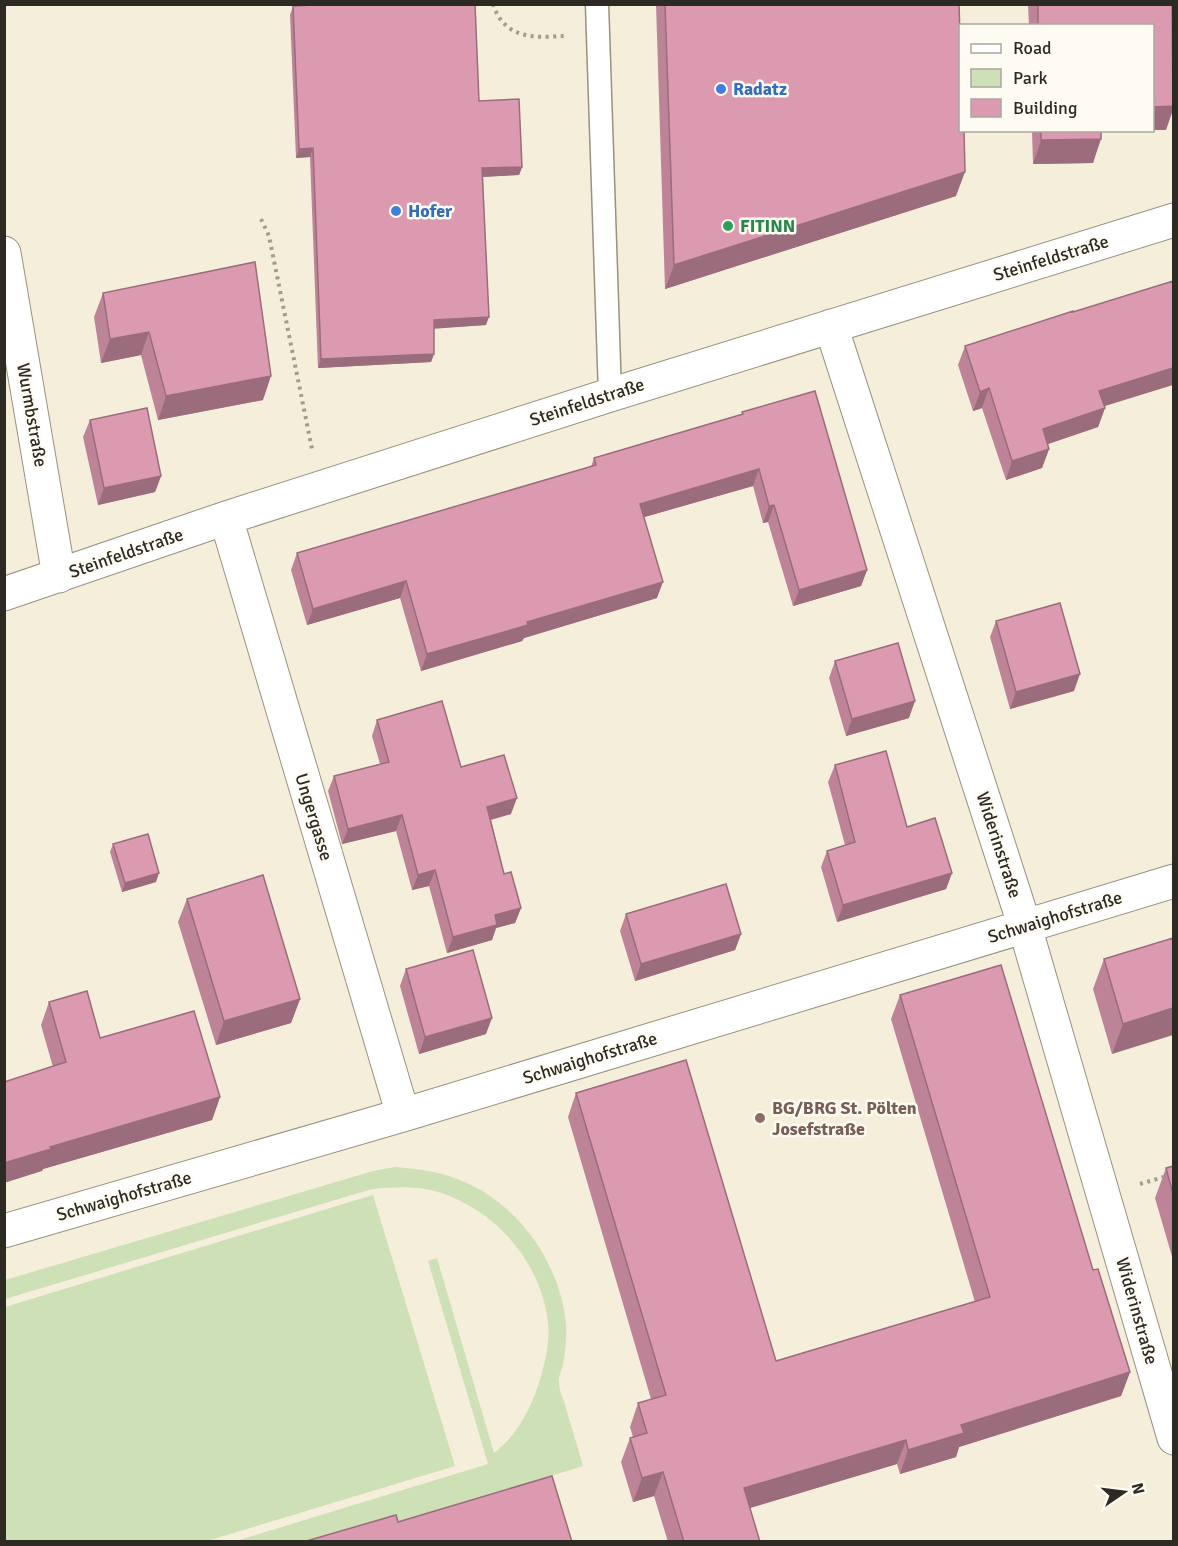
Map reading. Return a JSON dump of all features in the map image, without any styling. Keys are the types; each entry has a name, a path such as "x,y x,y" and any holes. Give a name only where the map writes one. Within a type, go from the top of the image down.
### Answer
{"street":[{"name":"Steinfeldstraße","path":"4,594 320,488 610,395 1173,220"},
{"name":"Wurmbstraße","path":"4,253 60,576"},
{"name":"Widerinstraße","path":"831,326 1025,927 1173,1438"},
{"name":"Ungergasse","path":"226,519 403,1115"},
{"name":"Schwaighofstraße","path":"4,1231 403,1115 1173,881"}],"lane":[{"path":"597,4 610,395"}],"path":[{"path":"492,4 502,22 518,33 540,37 598,34"},
{"path":"261,219 269,236 320,488"}],"green space":[{"path":"395,1167 442,1174 479,1189 498,1202 532,1236 555,1278 562,1301 566,1334 559,1386 583,1466 339,1541 236,1541 488,1464 428,1261 437,1258 494,1453 503,1446 523,1419 538,1387 548,1343 548,1322 544,1300 536,1278 525,1258 495,1224 477,1210 457,1199 435,1191 404,1187 372,1189 5,1299 5,1280 373,1171"},
{"path":"373,1195 455,1466 207,1541 5,1541 5,1307"}],"building":[{"name":"Hofer","path":"475,4 479,101 519,99 522,167 482,168 489,317 434,320 434,354 321,359 313,148 299,149 293,6"},
{"path":"665,4 959,4 959,132 964,132 965,172 674,265"},
{"path":"1038,4 1172,4 1173,106 1154,107 1154,24 1038,24"},
{"path":"1041,132 1101,132 1101,139 1041,140"},
{"path":"255,262 271,376 166,396 149,332 110,339 103,293"},
{"path":"1173,281 1173,368 1099,391 1105,408 1043,429 1049,449 1012,461 989,388 980,392 965,346"},
{"path":"815,391 867,570 799,590 774,505 769,506 759,469 640,504 663,582 527,622 528,625 427,654 406,581 313,609 297,553 596,465 594,458"},
{"path":"147,408 161,476 104,488 90,420"},
{"path":"1060,603 1080,674 1016,692 996,621"},
{"path":"898,643 915,701 852,719 835,661"},
{"path":"442,701 461,767 504,755 517,798 487,807 504,874 511,872 521,908 495,915 497,925 453,937 435,870 418,875 402,815 348,829 334,776 389,762 377,720"},
{"path":"886,751 907,827 935,818 952,873 843,905 827,851 855,842 835,765"},
{"path":"148,834 159,873 125,883 113,844"},
{"path":"263,875 300,999 224,1021 187,899"},
{"path":"726,884 741,934 641,964 626,914"},
{"path":"1173,938 1173,1008 1123,1024 1104,959"},
{"path":"473,950 492,1018 425,1037 406,969"},
{"path":"1001,965 1093,1270 1098,1269 1130,1372 961,1425 964,1433 908,1450 906,1440 744,1488 760,1542 684,1542 663,1472 642,1478 630,1438 647,1433 638,1403 666,1395 576,1093 686,1060 776,1361 990,1297 900,995"},
{"path":"87,991 100,1038 194,1011 220,1097 50,1147 51,1149 4,1163 4,1082 66,1062 49,1002"},
{"path":"1173,1166 1173,1194 1166,1168"},
{"path":"552,1476 572,1542 303,1542 396,1515 398,1522"}],"place":[{"name":"Radatz","path":"721,89"},
{"name":"Hofer","path":"396,211"},
{"name":"FITINN","path":"728,226"},
{"name":"BG/BRG St. Pölten Josefstraße","path":"760,1118"}]}
